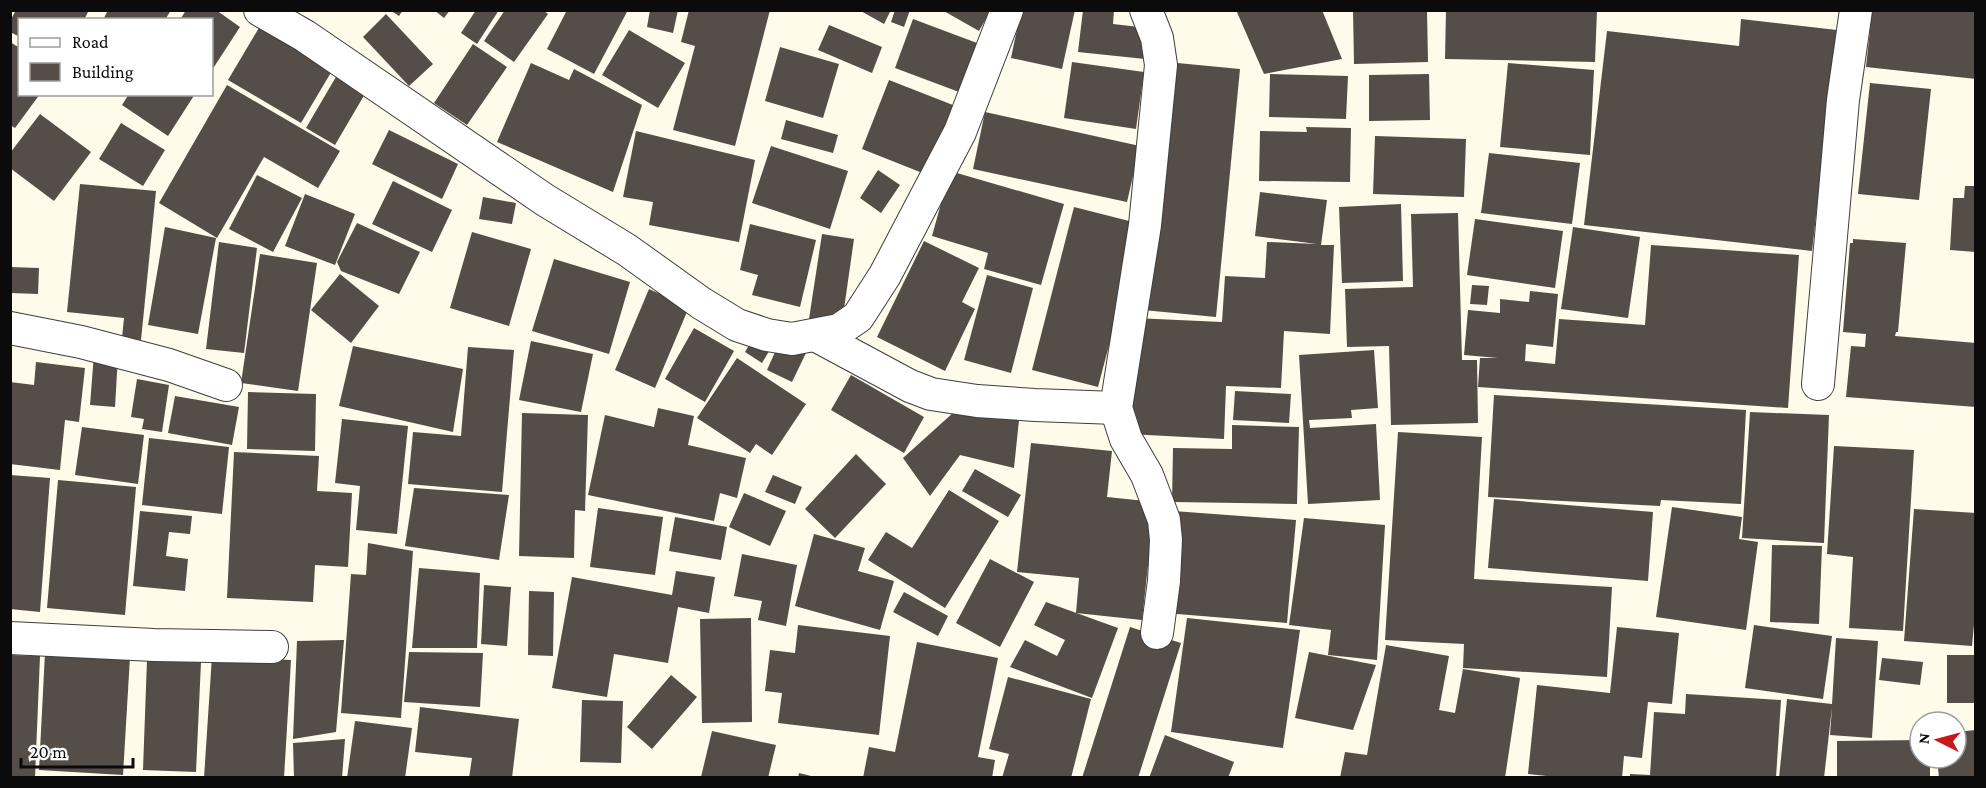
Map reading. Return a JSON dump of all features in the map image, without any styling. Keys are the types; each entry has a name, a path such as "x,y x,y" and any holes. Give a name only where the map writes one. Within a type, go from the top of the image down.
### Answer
{"street":[{"path":"260,10 305,36 545,200 627,250 701,303 737,325 767,335 792,339 839,330 858,317 885,275 960,132 1007,10"},
{"path":"1146,10 1156,38 1161,65 1145,225 1116,408 1126,439 1147,476 1164,520 1166,540 1164,581 1157,633"},
{"path":"1818,384 1843,100 1856,10"},
{"path":"10,328 81,342 158,362 226,385"},
{"path":"817,336 910,386 931,394 977,401 1116,408"},
{"path":"10,638 154,645 272,647"}],"building":[{"path":"16,10 89,10 85,18 18,18 18,36 10,32 10,21"},
{"path":"108,10 171,10 166,18 104,18"},
{"path":"186,10 216,10 240,27 213,68 213,18 181,18"},
{"path":"390,10 403,10 399,16"},
{"path":"434,10 450,10 444,18"},
{"path":"476,10 499,10 477,44 461,33"},
{"path":"505,10 543,10 548,14 514,62 484,41"},
{"path":"567,10 628,10 594,74 547,49"},
{"path":"650,10 678,10 673,33 647,27"},
{"path":"689,10 770,10 735,146 673,130 695,46 681,42"},
{"path":"859,10 891,10 884,24"},
{"path":"895,10 910,10 904,27 891,22"},
{"path":"942,10 991,10 979,31"},
{"path":"1021,10 1075,10 1062,69 1011,58"},
{"path":"1083,10 1114,10 1113,24 1148,28 1145,59 1078,52"},
{"path":"1236,10 1322,10 1342,59 1264,74"},
{"path":"1353,10 1427,10 1428,62 1354,64"},
{"path":"1446,10 1597,10 1595,62 1445,59"},
{"path":"1877,10 1976,10 1976,79 1866,67 1872,12 1877,12"},
{"path":"386,14 433,64 409,86 363,37"},
{"path":"913,19 977,43 959,92 895,68"},
{"path":"1741,19 1837,30 1812,251 1584,225 1607,31 1739,46"},
{"path":"263,21 336,64 301,123 228,80"},
{"path":"829,25 882,47 872,73 818,50"},
{"path":"629,30 685,63 658,108 602,75"},
{"path":"10,42 18,47 18,96 39,96 15,128 10,125"},
{"path":"473,44 507,67 467,125 434,103"},
{"path":"780,47 839,64 823,118 765,101"},
{"path":"1072,62 1144,72 1136,129 1064,118"},
{"path":"1167,62 1240,69 1216,317 1143,310"},
{"path":"531,63 569,80 574,69 642,105 613,192 497,142"},
{"path":"1508,63 1594,70 1590,155 1500,147"},
{"path":"340,70 369,87 335,145 306,128"},
{"path":"1270,74 1348,76 1346,119 1269,117"},
{"path":"1429,74 1430,120 1369,121 1369,75"},
{"path":"889,80 958,107 930,176 862,149"},
{"path":"1870,83 1931,89 1919,200 1858,194"},
{"path":"227,85 340,151 318,188 264,157 217,238 159,203"},
{"path":"128,96 194,96 168,136 122,105"},
{"path":"985,112 1140,146 1127,202 973,169"},
{"path":"40,114 91,152 54,201 10,168 10,153"},
{"path":"786,120 838,135 833,153 781,139"},
{"path":"121,123 165,150 143,186 99,159"},
{"path":"1306,127 1351,128 1350,182 1259,181 1260,131 1307,132"},
{"path":"389,130 458,164 442,199 372,164"},
{"path":"636,131 755,160 739,242 649,225 653,202 623,197"},
{"path":"1375,136 1466,139 1464,197 1373,194"},
{"path":"771,146 848,171 830,229 752,203"},
{"path":"1489,153 1580,163 1572,224 1481,213"},
{"path":"878,170 900,185 881,213 860,198"},
{"path":"950,171 1064,204 1041,285 984,269 988,253 932,236"},
{"path":"257,175 302,198 273,252 229,229"},
{"path":"393,181 452,210 432,252 372,224"},
{"path":"80,184 156,191 141,340 122,338 124,318 67,312"},
{"path":"1965,186 1976,186 1976,252 1950,250 1953,198 1964,198"},
{"path":"1260,192 1327,200 1321,245 1334,245 1330,334 1284,331 1281,388 1226,386 1224,439 1128,434 1134,318 1222,322 1225,276 1265,278 1267,242 1317,244 1255,236"},
{"path":"305,194 355,214 335,265 285,246"},
{"path":"483,197 516,203 512,224 479,219"},
{"path":"1401,204 1403,281 1342,283 1339,207"},
{"path":"1074,207 1141,224 1098,387 1032,370"},
{"path":"1458,213 1462,360 1477,360 1478,423 1391,425 1389,346 1347,347 1345,289 1413,287 1411,214"},
{"path":"1475,219 1563,231 1555,288 1467,275"},
{"path":"357,223 420,252 399,294 341,271 337,262"},
{"path":"750,224 816,240 800,307 752,295 758,275 740,270"},
{"path":"165,227 216,238 198,334 148,325"},
{"path":"1573,227 1640,237 1628,318 1561,309"},
{"path":"472,232 531,249 509,326 450,308"},
{"path":"822,234 854,239 842,323 809,319"},
{"path":"1853,239 1906,243 1898,332 1895,336 1976,343 1976,407 1846,397 1851,346 1865,347 1866,334 1843,332 1850,243 1853,243"},
{"path":"924,241 979,268 962,302 975,309 945,371 877,337"},
{"path":"219,242 257,248 244,353 206,349"},
{"path":"1651,245 1799,255 1788,408 1478,387 1480,358 1498,358 1464,355 1468,310 1500,313 1500,299 1529,302 1530,291 1558,294 1553,347 1526,344 1525,361 1555,364 1559,319 1645,325"},
{"path":"260,254 317,263 298,391 241,383"},
{"path":"554,259 630,282 609,354 532,331"},
{"path":"10,267 39,268 38,294 10,293"},
{"path":"340,274 379,306 351,343 311,310"},
{"path":"987,275 1033,288 1011,373 964,360"},
{"path":"1472,285 1489,286 1487,305 1470,304"},
{"path":"649,289 689,307 655,388 615,370"},
{"path":"694,328 734,351 705,402 665,379"},
{"path":"754,337 771,348 762,363 745,352"},
{"path":"531,341 593,354 581,412 519,400"},
{"path":"780,341 806,353 792,382 767,370"},
{"path":"353,346 463,369 453,432 339,406"},
{"path":"468,347 514,350 502,492 408,484 413,432 461,436"},
{"path":"1374,350 1378,408 1351,410 1352,418 1309,420 1310,428 1376,424 1380,500 1308,504 1299,355"},
{"path":"94,354 118,356 115,407 90,405"},
{"path":"737,358 806,404 772,455 756,444 750,453 697,418"},
{"path":"36,362 85,368 79,422 65,420 60,470 10,464 10,382 34,385"},
{"path":"851,375 924,417 904,453 831,410"},
{"path":"137,379 169,385 162,432 142,429 144,419 131,417"},
{"path":"1235,391 1291,394 1289,423 1233,420"},
{"path":"248,392 316,394 315,451 247,449"},
{"path":"1494,395 1746,410 1741,504 1661,500 1660,506 1488,497"},
{"path":"175,396 239,407 232,445 168,433"},
{"path":"658,408 694,416 688,445 746,458 737,498 720,493 714,521 588,495 605,415 654,427"},
{"path":"954,412 1019,420 1014,468 960,455 930,496 903,458"},
{"path":"1750,412 1829,415 1824,543 1742,538"},
{"path":"522,413 588,415 585,511 575,510 574,558 519,556"},
{"path":"342,419 408,426 397,534 356,530 360,486 335,483"},
{"path":"1232,425 1299,427 1297,504 1172,502 1173,448 1232,449"},
{"path":"82,427 144,435 138,484 75,475"},
{"path":"1398,432 1482,437 1474,579 1612,587 1607,677 1463,668 1464,644 1385,640"},
{"path":"149,438 229,447 222,514 142,505"},
{"path":"1031,443 1112,451 1107,497 1155,502 1142,620 1076,613 1079,578 1017,572"},
{"path":"1834,446 1914,450 1903,631 1849,628 1853,557 1827,554"},
{"path":"234,452 319,456 317,491 352,493 348,567 315,565 313,602 227,598"},
{"path":"856,454 886,484 835,538 805,509"},
{"path":"975,469 1021,495 1008,517 962,491"},
{"path":"10,475 50,478 40,612 10,609"},
{"path":"773,475 802,487 795,504 765,492"},
{"path":"58,480 136,487 125,615 47,608"},
{"path":"414,488 509,495 499,560 405,546"},
{"path":"949,490 999,521 945,608 868,560 886,532 912,548"},
{"path":"744,493 786,511 770,546 729,527"},
{"path":"1494,499 1653,512 1648,581 1488,568"},
{"path":"1672,507 1742,517 1739,539 1758,542 1746,630 1656,617"},
{"path":"598,508 663,517 655,575 590,567"},
{"path":"1914,509 1976,513 1976,603 1972,646 1904,641"},
{"path":"140,511 192,516 190,534 169,532 166,556 188,559 185,591 133,586"},
{"path":"1173,511 1296,520 1287,623 1165,613"},
{"path":"675,517 727,527 721,560 669,551"},
{"path":"1304,518 1385,525 1377,660 1328,655 1331,630 1289,625"},
{"path":"814,534 865,548 858,571 894,581 880,630 795,606"},
{"path":"368,543 413,551 401,718 341,713 351,574 366,575"},
{"path":"1772,545 1822,546 1819,624 1770,622"},
{"path":"742,554 797,565 786,626 758,620 762,601 734,596"},
{"path":"990,559 1034,582 1000,647 956,623"},
{"path":"419,568 480,573 477,648 412,648"},
{"path":"676,571 715,577 709,613 678,607 668,663 614,654 607,697 552,688 572,577 672,595"},
{"path":"484,585 511,587 507,646 481,644"},
{"path":"529,591 554,592 553,656 528,655"},
{"path":"904,592 948,616 938,636 893,612"},
{"path":"1046,602 1118,628 1092,698 1010,667 1025,640 1057,656 1065,640 1034,625"},
{"path":"751,618 752,722 702,723 700,619"},
{"path":"1187,618 1300,630 1283,748 1171,732"},
{"path":"798,625 890,636 879,735 778,723 782,693 765,691 770,650 795,653"},
{"path":"1754,625 1832,636 1823,699 1745,688"},
{"path":"1130,627 1181,643 1138,778 1082,778"},
{"path":"1617,627 1679,633 1672,704 1648,702 1642,758 1624,756 1622,778 1566,778 1528,774 1537,685 1610,693"},
{"path":"1836,638 1878,641 1872,738 1830,735 1832,707 1824,778 1779,778 1787,699 1832,704"},
{"path":"344,640 336,732 293,739 297,641"},
{"path":"917,642 998,658 978,757 995,760 992,778 863,778 869,747 895,752"},
{"path":"1386,645 1449,656 1439,710 1455,713 1463,669 1520,678 1505,778 1340,778 1345,752 1367,755"},
{"path":"409,652 483,653 480,707 404,702"},
{"path":"1309,652 1376,665 1353,730 1295,718"},
{"path":"45,653 130,657 123,775 39,770"},
{"path":"10,655 40,656 35,778 10,778"},
{"path":"1947,655 1976,655 1976,703 1947,703"},
{"path":"212,656 291,660 284,778 204,778"},
{"path":"1882,658 1923,662 1920,685 1879,680"},
{"path":"147,660 201,662 196,772 143,770"},
{"path":"671,675 697,697 652,749 627,727"},
{"path":"1008,677 1091,699 1071,778 1002,778 1009,754 989,749"},
{"path":"1686,694 1781,700 1776,778 1630,778 1630,774 1650,775 1654,712 1685,714"},
{"path":"582,700 623,701 621,763 580,762"},
{"path":"420,707 519,719 512,778 469,778 472,758 415,752"},
{"path":"355,721 412,728 405,778 347,778"},
{"path":"1976,730 1976,778 1939,778 1938,770 1968,770 1968,731"},
{"path":"712,731 776,745 768,778 701,777"},
{"path":"1165,735 1234,762 1228,778 1149,778"},
{"path":"345,739 342,778 294,778 293,743"},
{"path":"1908,740 1908,770 1930,770 1930,778 1837,778 1837,741"},
{"path":"799,773 815,777 815,778 798,778"}]}
